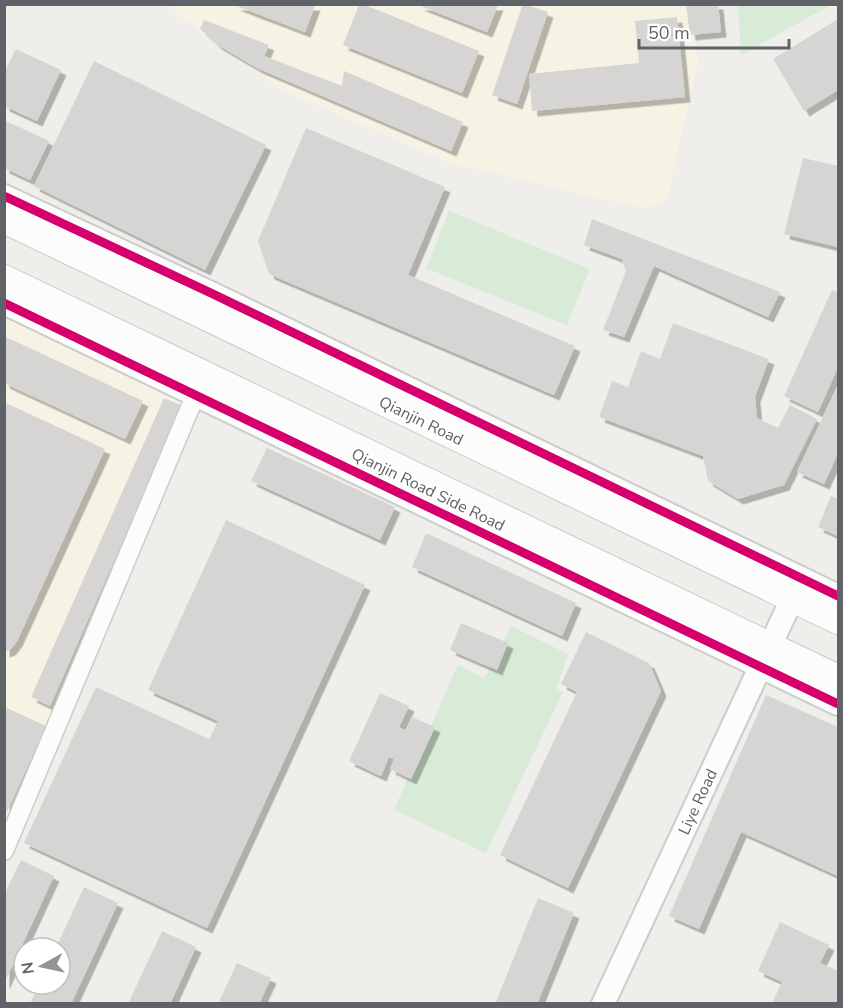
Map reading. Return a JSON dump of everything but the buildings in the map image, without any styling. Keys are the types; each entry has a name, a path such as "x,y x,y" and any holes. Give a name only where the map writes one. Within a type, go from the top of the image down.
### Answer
{"main road":[{"name":"Qianjin Road","path":"4,220 838,621"},
{"path":"4,278 200,385 766,657 838,678"}],"street":[{"path":"4,196 235,304 838,596"},
{"path":"4,303 200,385 4,850"},
{"name":"Liye Road","path":"603,1004 792,599"},
{"path":"766,657 838,704"}],"shaded area":[{"path":"167,5 689,5 698,61 667,199 646,209 450,163 280,89"},
{"path":"5,316 185,399 5,826"}],"green space":[{"path":"738,4 831,5 741,55"},
{"path":"449,211 590,269 567,325 426,268"},
{"path":"511,626 568,654 556,690 563,692 486,853 394,810 458,664 484,679"}],"cycle path":[{"path":"4,196 213,294 838,596"},
{"name":"Qianjin Road Side Road","path":"4,303 838,704"}]}
